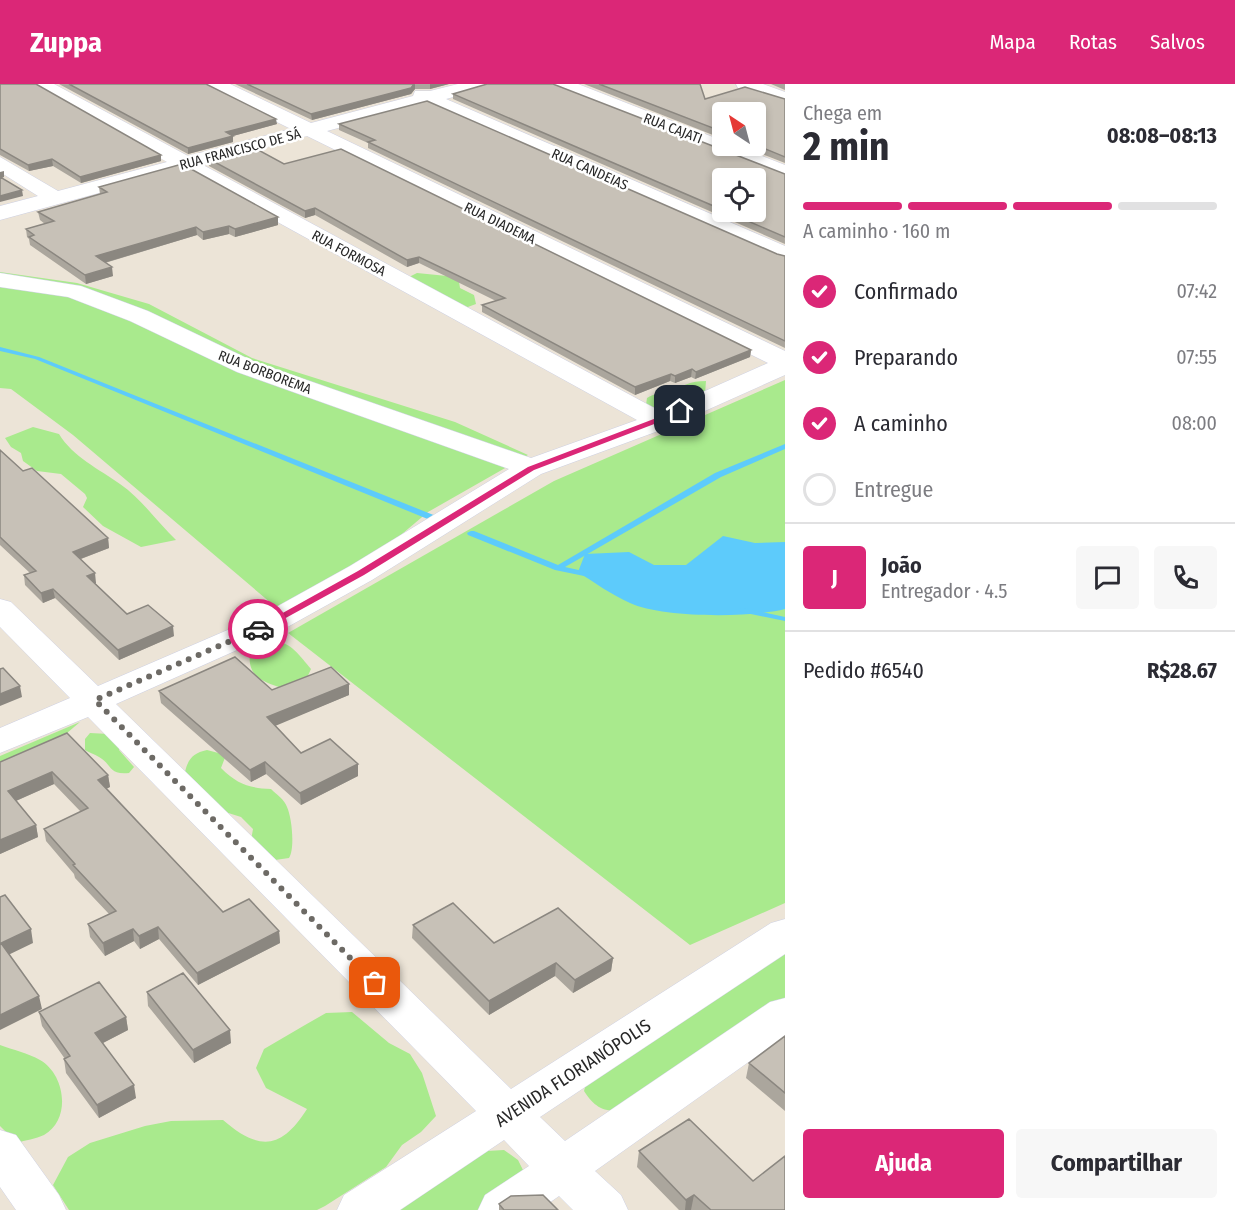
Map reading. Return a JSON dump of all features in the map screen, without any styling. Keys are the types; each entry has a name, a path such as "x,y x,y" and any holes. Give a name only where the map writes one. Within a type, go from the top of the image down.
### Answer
{"street":[{"name":"RUA FORMOSA","path":"40,84 183,164 659,421"},
{"name":"RUA DIADEMA","path":"214,84 785,363"},
{"name":"RUA CANDEIAS","path":"395,84 785,254"},
{"name":"RUA FRANCISCO DE SÁ","path":"0,213 479,84"},
{"name":"RUA CAJATI","path":"561,84 785,172"},
{"path":"745,84 785,98"},
{"path":"0,162 56,198"},
{"name":"RUA BORBOREMA","path":"0,280 73,291 139,316 246,367 436,432 531,468"},
{"path":"0,742 271,623 361,573 531,468 659,421 785,363"},
{"path":"0,609 95,700 507,1117 604,1210"},
{"name":"AVENIDA FLORIANÓPOLIS","path":"361,1210 785,934"},
{"path":"502,1210 785,1014"},
{"path":"0,1149 42,1210"}],"green space":[{"path":"0,272 77,283 149,304 252,358 455,422 528,455 428,512 382,551 278,609 73,435 11,389 0,388"},
{"path":"417,273 447,276 459,282 460,288 474,295 476,304 465,308 409,277"},
{"path":"785,380 785,903 690,945 288,633 554,481"},
{"path":"706,381 705,394 684,404 661,409 646,405 647,398 652,395 691,383"},
{"path":"33,427 59,434 79,456 135,497 176,540 141,547 103,526 83,507 87,498 85,494 61,474 37,471 23,461 21,453 11,447 5,438"},
{"path":"274,641 290,647 311,669 306,680 282,688 262,680 253,672 250,652 263,643"},
{"path":"80,722 67,733 0,763 0,756"},
{"path":"90,733 109,734 119,743 119,750 134,767 129,773 114,771 103,760 85,750 85,739"},
{"path":"207,750 226,755 221,768 232,778 256,788 271,789 286,804 292,833 289,858 268,861 250,846 253,829 241,817 222,811 185,772 192,757"},
{"path":"785,950 785,998 619,1111 603,1109 595,1104 584,1091 587,1080"},
{"path":"352,1012 389,1043 410,1054 422,1073 436,1116 421,1132 402,1145 386,1167 325,1206 317,1210 69,1210 53,1185 68,1157 90,1143 145,1126 171,1121 223,1120 248,1137 259,1141 278,1139 297,1123 307,1109 266,1088 256,1068 264,1049 326,1013"},
{"path":"0,1045 40,1060 55,1075 60,1086 62,1108 59,1118 53,1128 38,1138 17,1143 0,1126"},
{"path":"504,1150 518,1160 525,1174 481,1210 399,1210 487,1151"}],"water":[{"path":"723,536 755,543 785,542 785,609 729,615 663,612 630,603 578,572 585,554 629,552 654,565 686,565"}],"building":[{"path":"0,84 36,84 161,155 80,177 52,159 28,165 0,149"},
{"path":"69,84 206,84 276,119 226,132 233,136 188,148"},
{"path":"247,84 414,84 411,88 311,114"},
{"path":"487,84 553,84 712,146 712,156 739,156 785,174 785,237 750,222 766,222 766,168 712,168 712,205 453,94"},
{"path":"599,84 700,84 705,99 745,87 785,99 785,157 766,149 766,102 712,102 712,128"},
{"path":"427,101 785,256 785,341 368,142 375,140 339,124"},
{"path":"253,147 284,164 341,149 751,350 696,372 692,369 675,376 671,374 635,387 482,305 505,298 419,257 407,260 315,208 305,211 209,159"},
{"path":"182,164 278,217 235,229 229,226 203,232 196,227 96,256 112,267 85,275 29,237 34,235 26,229 54,221 38,212 107,192 99,187"},
{"path":"0,177 22,190 0,196"},
{"path":"0,450 23,471 32,468 108,538 73,552 95,573 87,576 127,614 148,605 173,626 118,650 53,589 41,593 24,575 36,571 0,537"},
{"path":"235,657 272,690 331,667 349,684 267,717 301,753 330,739 358,764 300,793 265,762 250,770 159,691"},
{"path":"3,668 20,686 0,694 0,669"},
{"path":"67,733 108,775 98,780 223,912 249,899 279,931 197,973 158,927 139,936 133,929 103,943 88,924 116,911 73,865 75,864 44,829 88,808 52,772 8,791 36,825 0,840 0,762"},
{"path":"5,895 31,929 1,943 39,996 0,1015 0,897"},
{"path":"453,903 494,943 558,908 613,958 575,980 556,963 489,1001 413,925"},
{"path":"183,973 230,1030 193,1050 147,992"},
{"path":"99,982 126,1017 95,1033 134,1085 97,1105 64,1059 70,1056 39,1012"},
{"path":"785,1036 785,1093 749,1063"},
{"path":"689,1119 753,1181 785,1156 785,1210 711,1210 694,1195 686,1200 639,1151"},
{"path":"543,1195 558,1210 504,1210 499,1204 511,1196"}],"waterway":[{"path":"0,349 37,358 438,520"},
{"path":"558,568 718,475 785,446"},
{"path":"471,533 558,568"},
{"path":"558,568 589,575"},
{"path":"744,610 785,619"}],"way so far":[{"path":"258,629 95,700 375,983"}],"route":[{"path":"258,629 361,573 531,468 659,421 680,411"}]}
